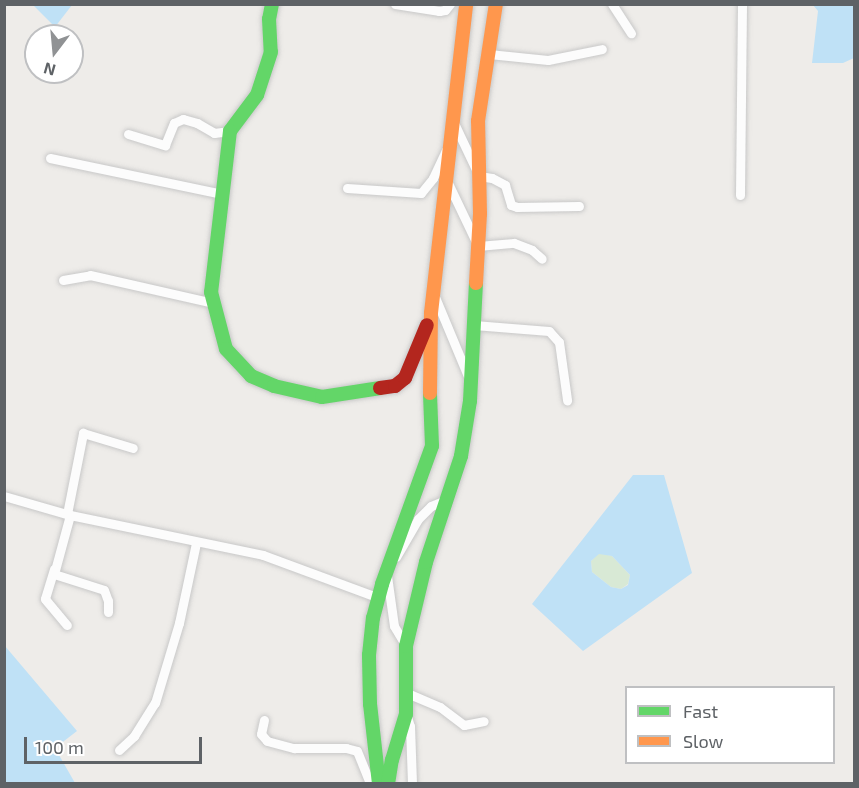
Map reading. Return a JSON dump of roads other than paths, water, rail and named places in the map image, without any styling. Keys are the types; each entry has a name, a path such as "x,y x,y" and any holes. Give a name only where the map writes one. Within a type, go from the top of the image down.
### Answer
{"street":[{"path":"272,4 269,19 271,52 257,95 230,131 212,292 213,303 226,349 236,362 251,375 274,386 310,392 322,397 395,386 408,370 431,313 435,297 466,4"},
{"path":"395,4 439,11 445,10 450,4"},
{"path":"388,783 392,760 406,714 406,646 426,562 461,456 471,383 474,325 478,246 478,121 496,4"},
{"path":"612,4 631,33"},
{"path":"741,195 742,4"},
{"path":"489,54 548,60 602,49"},
{"path":"128,134 165,146 174,123 183,119 197,123 214,133 230,131"},
{"path":"453,128 479,176"},
{"path":"347,188 421,193 432,178 453,128"},
{"path":"50,158 222,194"},
{"path":"479,176 492,178 505,185 509,202 514,206 579,206"},
{"path":"447,181 478,246"},
{"path":"478,246 514,243 532,250 542,259"},
{"path":"63,280 90,275 213,303"},
{"path":"435,297 471,383"},
{"path":"379,783 370,704 369,655 373,618 399,533 425,471 432,446 431,313"},
{"path":"474,325 549,331 559,342 567,400"},
{"path":"67,625 45,599 69,514 83,434 133,448"},
{"path":"4,496 69,514 196,543 263,555 379,597"},
{"path":"406,646 394,626 389,568 400,553 418,519 431,506 446,501"},
{"path":"119,750 134,736 155,703 179,623 196,543"},
{"path":"54,569 54,574 60,577 104,590 108,601 108,612"},
{"path":"407,693 440,707 464,725 484,721"},
{"path":"406,714 410,726 412,783"},
{"path":"264,720 261,734 267,741 294,748 346,748 357,752 370,783"}],"water":[{"path":"33,5 72,5 57,24 52,24"},
{"path":"813,5 854,5 854,58 843,63 812,63 818,11"},
{"path":"633,475 664,475 692,573 583,651 532,604","holes":["599,554 612,556 630,575 628,585 621,589 611,587 592,572 591,561"]},
{"path":"5,646 77,731 55,748 75,783 5,783"}]}
